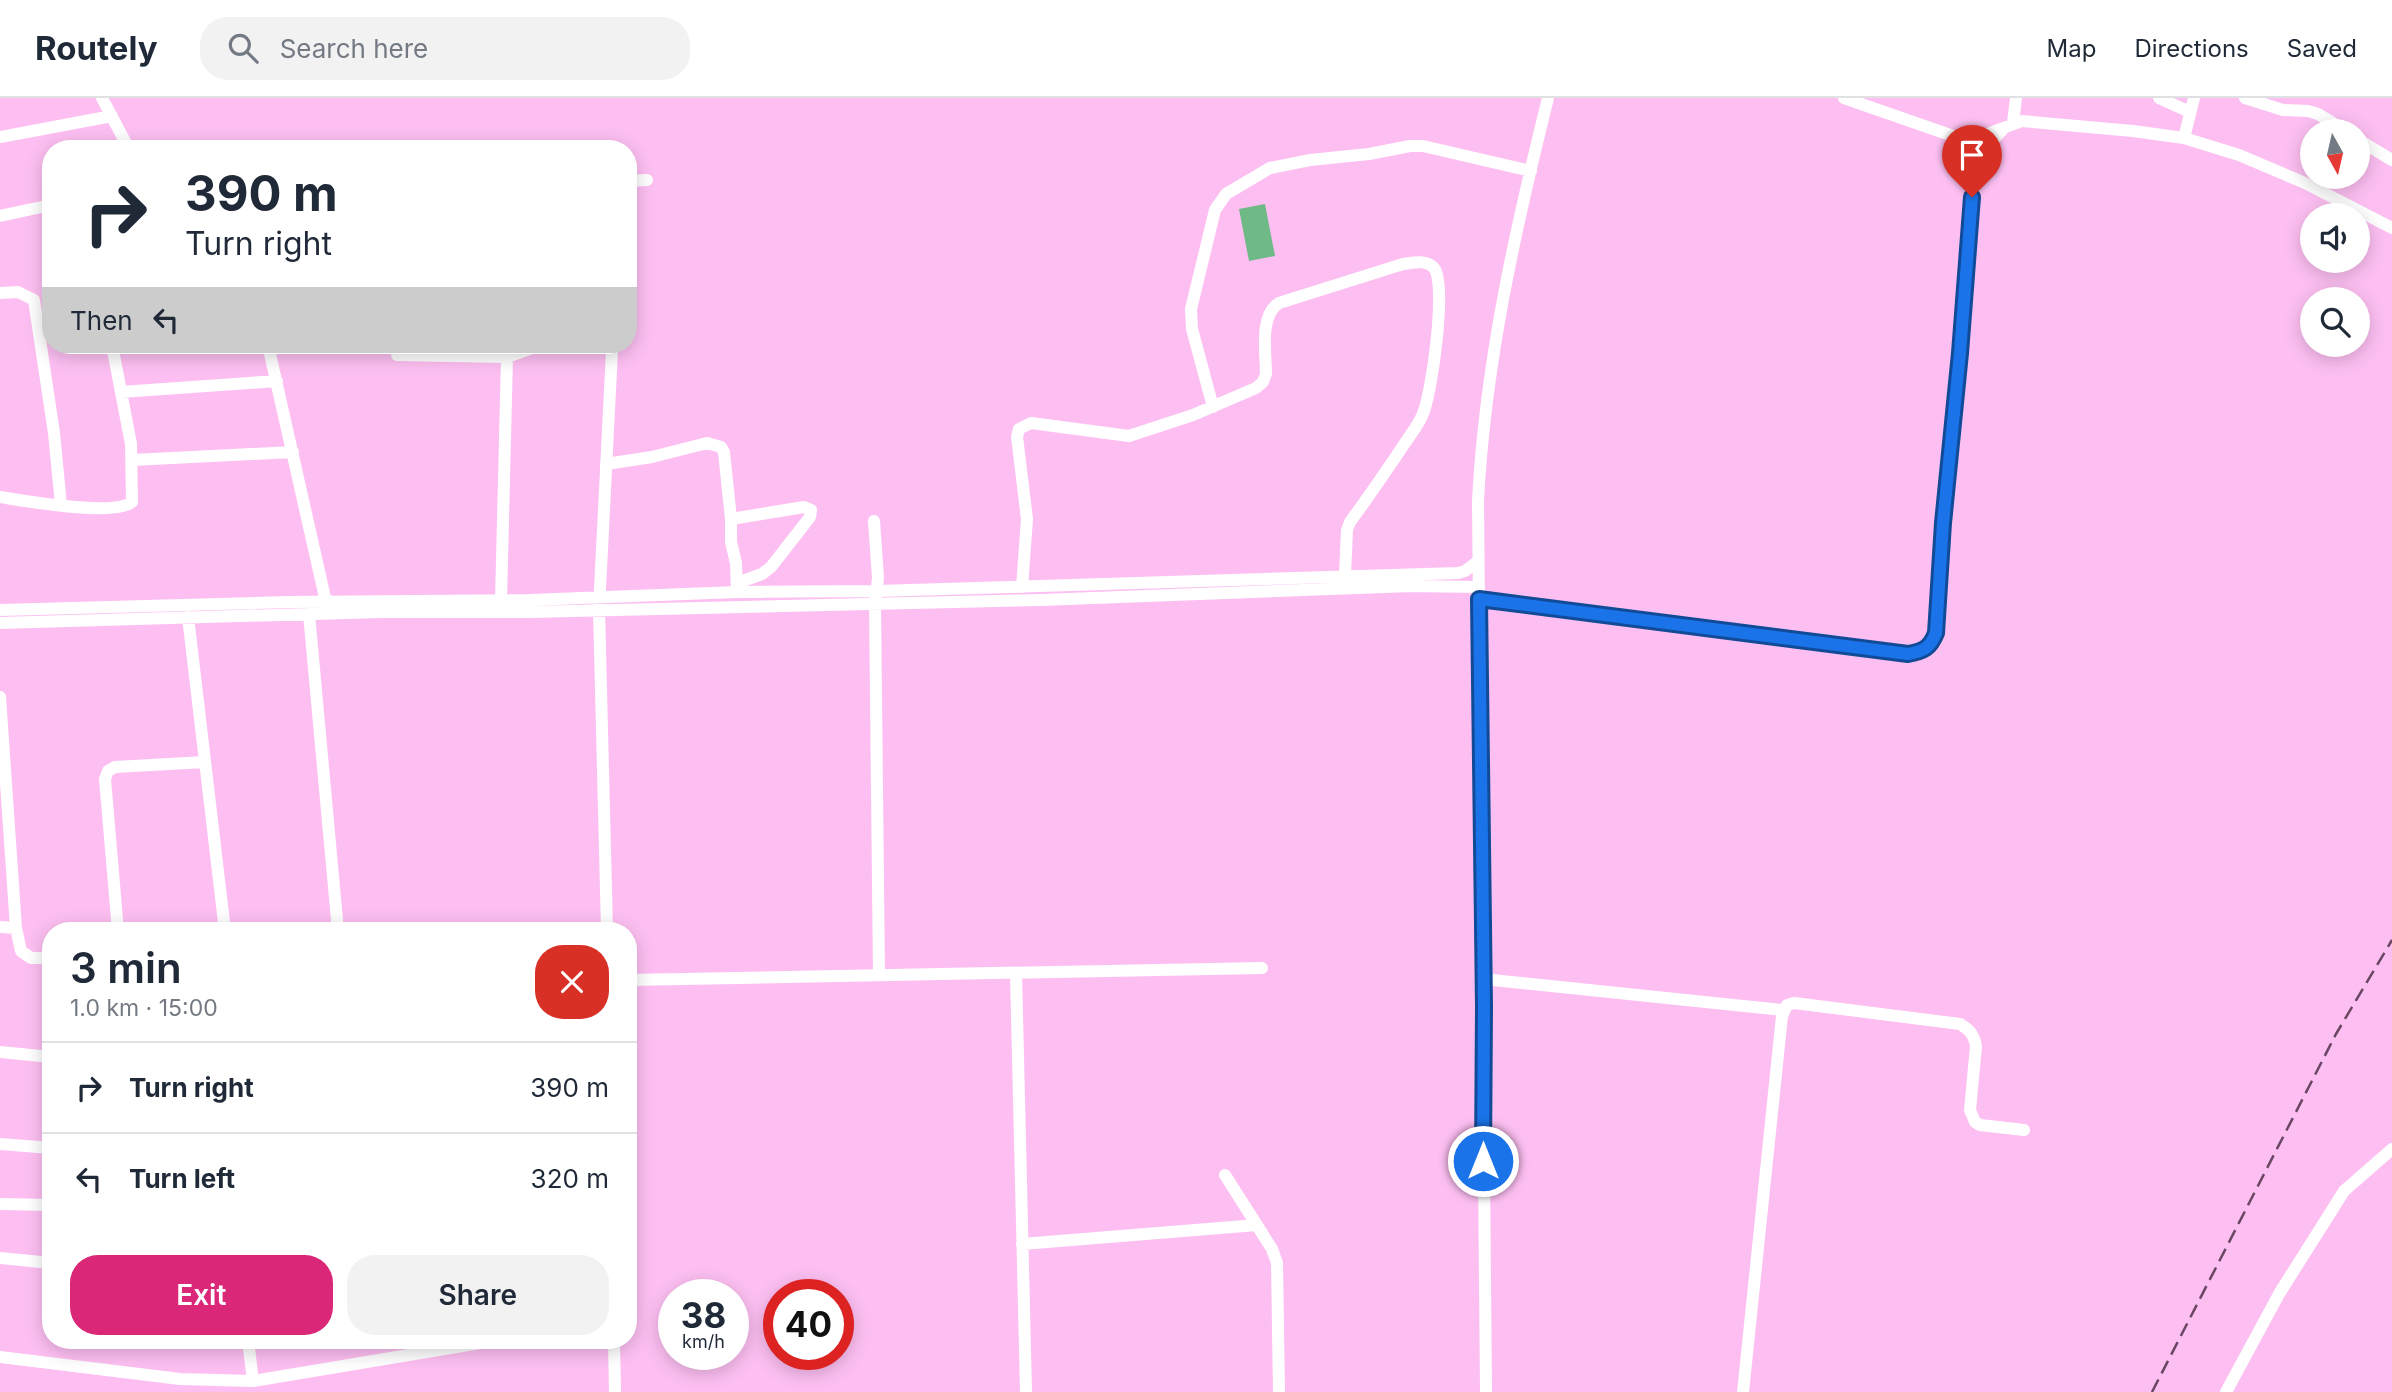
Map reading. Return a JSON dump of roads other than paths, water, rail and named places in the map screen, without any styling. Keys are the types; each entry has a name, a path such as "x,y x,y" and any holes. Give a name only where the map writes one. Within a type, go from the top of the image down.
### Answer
{"street":[{"path":"102,98 124,140"},
{"path":"1486,1392 1477,562 1484,415 1501,310 1548,98"},
{"path":"1844,98 1959,138 1971,138 2022,121 2184,138 2239,155 2305,183 2392,228"},
{"path":"0,610 326,602 600,603 876,597 1041,600 1397,586 1478,593 1908,654 1922,652 1931,645 1936,633 1943,523 1975,171 1979,158 1990,143 2009,126 2016,98"},
{"path":"2159,98 2190,111"},
{"path":"2184,138 2194,98"},
{"path":"2245,98 2283,110 2308,111 2326,119"},
{"path":"0,137 111,116"},
{"path":"1213,407 1192,329 1191,309 1215,210 1226,194 1270,168 1410,146 1423,146 1531,171"},
{"path":"2370,147 2392,160"},
{"path":"637,181 647,180"},
{"path":"0,216 42,207"},
{"path":"1022,587 1027,519 1017,436 1019,429 1031,423 1129,436 1213,407 1256,388 1263,382 1266,374 1267,321 1272,307 1404,264 1430,264 1439,279 1438,329 1428,398 1422,416 1350,522 1347,530 1345,575"},
{"path":"0,293 18,292 34,300 42,353"},
{"path":"42,354 61,505"},
{"path":"0,497 114,509 126,507 132,502 133,460 114,354"},
{"path":"270,354 326,602"},
{"path":"397,355 507,357 514,354"},
{"path":"607,922 600,603 612,354"},
{"path":"501,601 507,357"},
{"path":"121,393 277,381"},
{"path":"606,464 661,456 708,443 715,444 724,452 737,588"},
{"path":"133,460 293,452"},
{"path":"731,519 804,507 811,510 810,517 771,567 737,588"},
{"path":"874,521 880,975"},
{"path":"0,623 309,614 531,612 737,588 876,597 1022,587 1458,573 1477,562"},
{"path":"309,614 337,922"},
{"path":"188,617 224,922"},
{"path":"0,697 6,846 16,928 21,951 31,958 42,958"},
{"path":"117,922 106,779 108,771 115,767 205,762"},
{"path":"0,927 16,928"},
{"path":"637,980 1262,968"},
{"path":"1016,973 1026,1392"},
{"path":"1483,979 1783,1010"},
{"path":"1743,1392 1783,1010 1787,1005 1794,1003 1960,1024 1969,1029 1975,1038 1970,1110 1972,1117 1980,1125 2024,1130"},
{"path":"0,1052 42,1056"},
{"path":"0,1144 42,1147"},
{"path":"2226,1392 2278,1294 2344,1191 2392,1149"},
{"path":"1225,1175 1272,1249 1277,1264 1279,1392"},
{"path":"0,1204 42,1205"},
{"path":"1022,1244 1257,1225"},
{"path":"0,1258 42,1262"},
{"path":"249,1349 253,1381"},
{"path":"0,1357 180,1379 253,1381 444,1349"},
{"path":"614,1349 615,1392"}],"railway":[{"path":"2152,1392 2336,1034 2392,940"}]}
